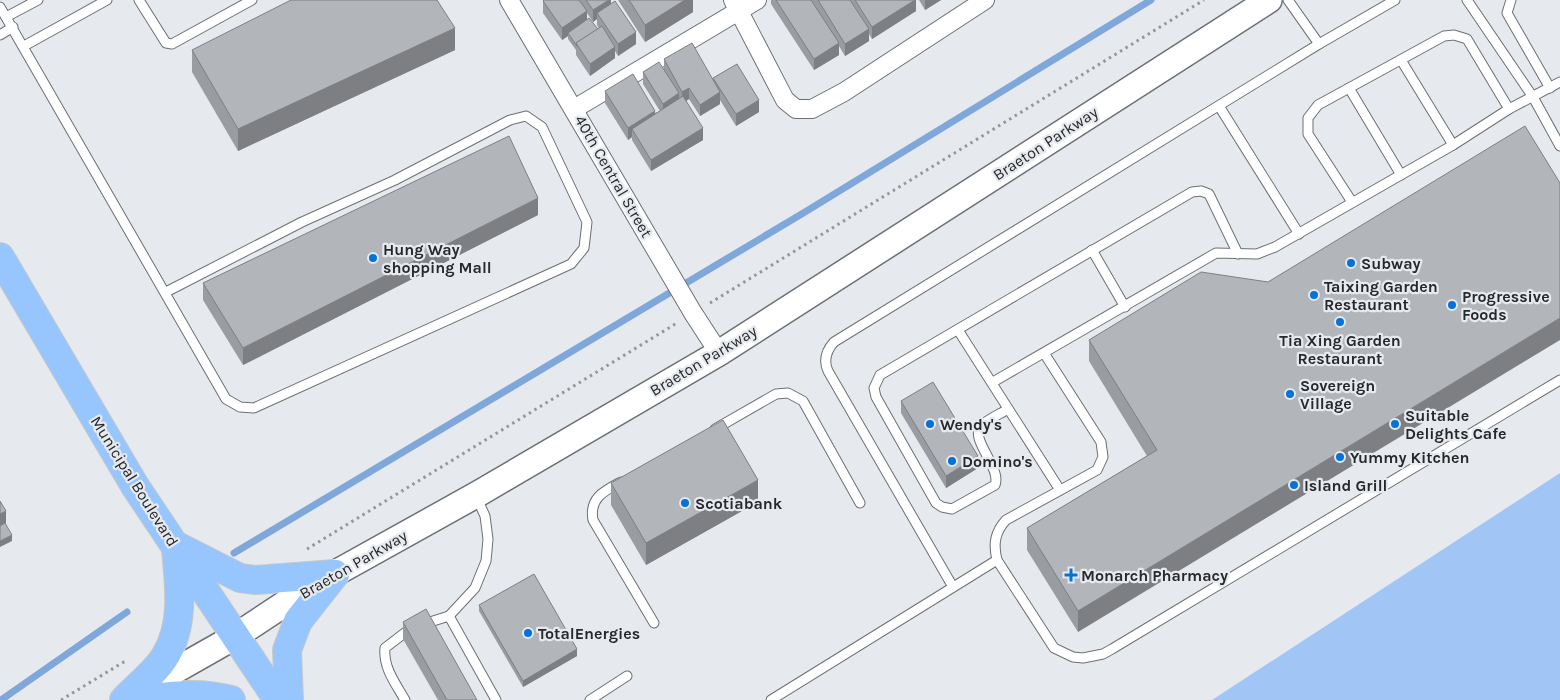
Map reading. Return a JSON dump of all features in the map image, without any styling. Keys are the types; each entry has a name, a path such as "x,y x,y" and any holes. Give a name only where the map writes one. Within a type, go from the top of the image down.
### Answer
{"main road":[{"name":"Braeton Parkway","path":"124,700 236,636 335,574 476,495 719,352 1269,0"},
{"name":"Municipal Boulevard","path":"0,257 135,486 278,700"},
{"path":"175,545 240,578 256,580 335,574"},
{"path":"124,700 166,656 178,627 179,582 175,545"},
{"path":"289,700 287,650 298,621 335,574"},
{"path":"135,700 178,695 212,695 231,700"}],"street":[{"path":"574,109 736,6 757,0"},
{"path":"736,6 784,100 796,110 812,109 844,92 985,0"},
{"name":"40th Central Street","path":"513,2 682,295 719,352"}],"lane":[{"path":"6,17 38,0"},
{"path":"24,46 107,0"},
{"path":"139,0 166,42 172,44 252,0"},
{"path":"1288,0 1319,44"},
{"path":"953,587 828,371 825,361 828,350 834,342 1319,44 1395,0"},
{"path":"1467,0 1533,98 1560,146"},
{"path":"1511,0 1507,13 1550,88"},
{"path":"0,7 226,399 240,407 254,408 571,264 584,248 587,222 542,127 526,116 510,120 395,180 302,222 166,292"},
{"path":"0,34 13,27"},
{"path":"1352,202 1306,128 1308,118 1314,109 1349,88 1444,36 1454,35 1467,39 1509,109"},
{"path":"1400,60 1453,145"},
{"path":"993,382 1216,253 1257,254 1267,252 1453,145 1509,109 1533,98 1560,82"},
{"path":"1349,88 1401,175"},
{"path":"1219,106 1299,234"},
{"path":"1008,409 983,424 978,430 978,438 997,478 995,485 956,508 949,509 936,503 876,397 875,383 880,375 1192,192 1201,191 1209,194 1238,254"},
{"path":"1092,250 1125,307"},
{"path":"958,330 993,382 1060,490"},
{"path":"1044,353 1100,442 1104,452 1102,462 1097,470 1006,520 996,534 995,552 997,560 1054,648 1073,657 1098,656 1560,380"},
{"path":"709,432 776,394 794,395 803,401 860,503"},
{"path":"626,479 596,498 592,508 593,520 654,623"},
{"path":"405,700 384,659 385,648 411,628 449,616 475,588 486,561 488,539 484,516 476,495"},
{"path":"770,700 997,560"},
{"path":"449,616 496,700"},
{"path":"590,700 627,676"}],"path":[{"path":"298,554 1204,0"},
{"path":"61,700 128,658"}],"shaded area":[{"path":"1560,473 1560,700 1212,700"}],"building":[{"path":"291,0 437,0 455,28 238,129 192,50"},
{"path":"544,0 579,0 587,11 562,28"},
{"path":"586,0 609,0 593,10"},
{"path":"629,0 685,0 645,25"},
{"path":"776,0 811,0 839,43 814,59"},
{"path":"818,0 850,0 869,29 845,44"},
{"path":"855,0 915,0 872,27"},
{"path":"615,1 636,32 618,44 597,13"},
{"path":"589,18 598,29 576,43 577,46 568,33"},
{"path":"602,26 615,47 590,64 576,43"},
{"path":"692,43 720,92 700,105 689,88 682,92 664,59"},
{"path":"659,62 679,93 663,104 643,72"},
{"path":"737,64 759,100 736,114 713,78"},
{"path":"633,74 655,111 628,128 605,91"},
{"path":"683,96 703,128 651,160 632,129"},
{"name":"Sovereign Village","path":"1525,126 1560,183 1560,318 1078,611 1027,528 1157,450 1089,340 1201,272 1268,282"},
{"name":"Hung Way shopping Mall","path":"509,136 538,198 243,348 203,283"},
{"path":"933,382 978,456 946,476 901,401"},
{"name":"Scotiabank","path":"723,420 758,480 646,543 611,483"},
{"path":"0,501 6,511 0,514"},
{"path":"5,523 12,535 0,541 0,526"},
{"name":"TotalEnergies","path":"534,574 577,649 523,681 479,605"},
{"path":"426,609 477,700 447,700 403,622"}],"waterway":[{"path":"234,553 805,212 1151,0"},
{"path":"1,700 127,612"}],"place":[{"name":"Hung Way shopping Mall","path":"373,258"},
{"name":"Subway","path":"1351,263"},
{"name":"Taixing Garden Restaurant","path":"1314,295"},
{"name":"Progressive Foods","path":"1452,305"},
{"name":"Tia Xing Garden Restaurant","path":"1340,322"},
{"name":"Sovereign Village","path":"1290,394"},
{"name":"Wendy's","path":"930,424"},
{"name":"Suitable Delights Cafe","path":"1395,424"},
{"name":"Yummy Kitchen","path":"1340,457"},
{"name":"Domino's","path":"952,461"},
{"name":"Island Grill","path":"1294,485"},
{"name":"Scotiabank","path":"685,503"},
{"name":"Monarch Pharmacy","path":"1071,575"},
{"name":"TotalEnergies","path":"528,633"}]}
